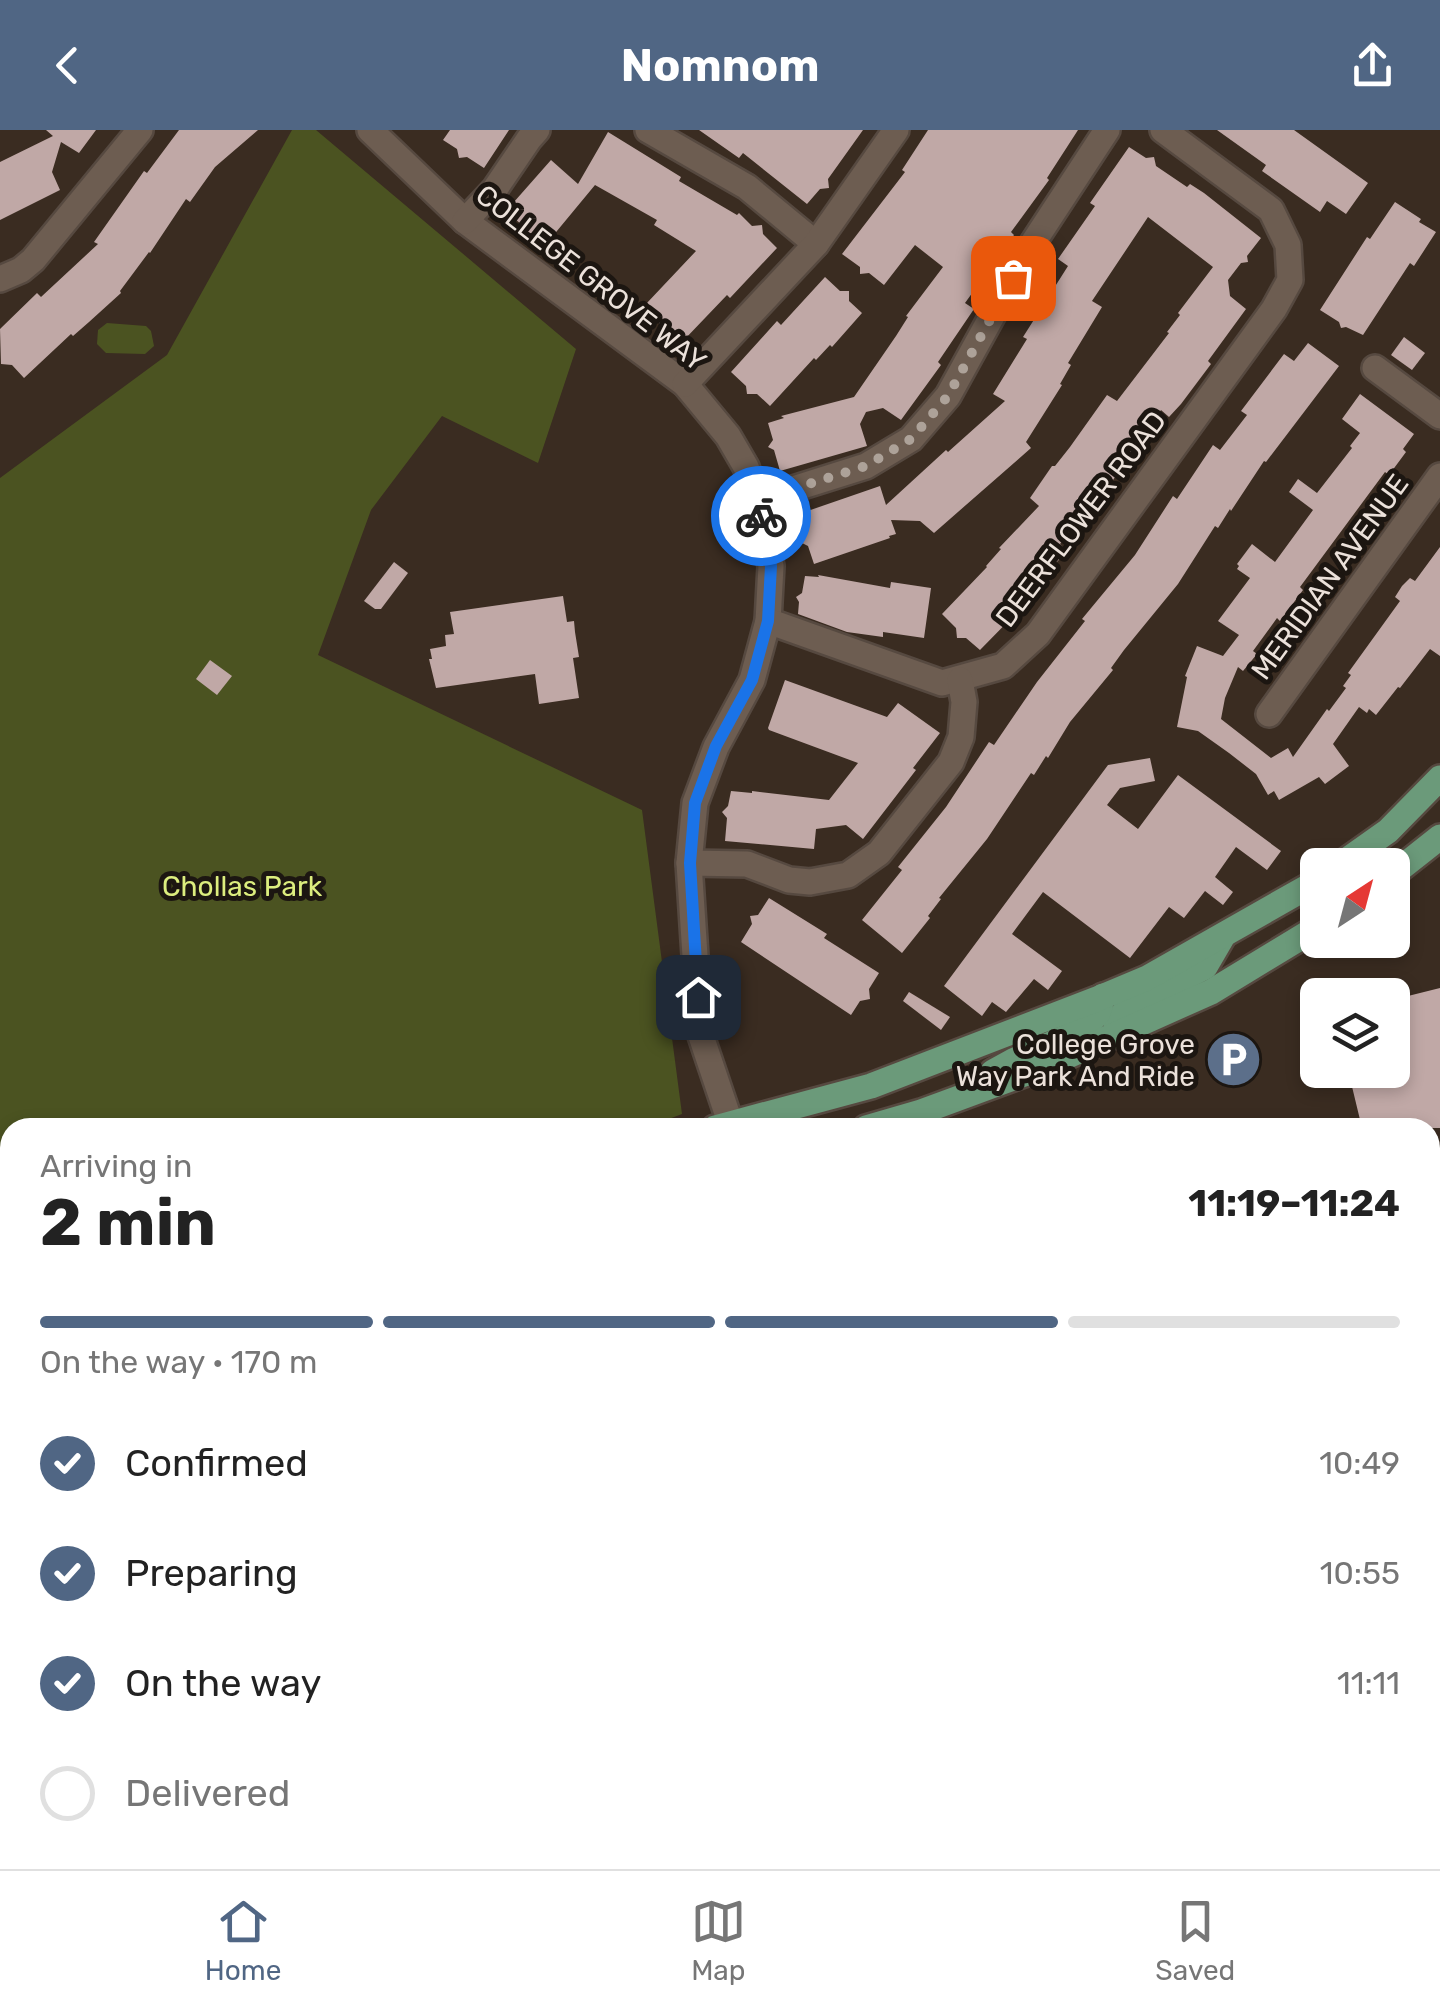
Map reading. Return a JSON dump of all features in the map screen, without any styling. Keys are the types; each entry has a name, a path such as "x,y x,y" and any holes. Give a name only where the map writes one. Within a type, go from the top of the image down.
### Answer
{"main road":[{"path":"1363,848 1388,830 1440,778"},
{"path":"1410,862 1440,838"},
{"path":"755,1118 871,1086 1104,996 1147,978 1300,891"},
{"path":"1115,1035 1118,1021 1130,1008 1205,967 1223,936"},
{"path":"900,1118 1043,1067 1211,992 1300,938"},
{"path":"977,1091 993,1072 1090,1024 1104,996"}],"street":[{"path":"0,280 33,260 140,130"},
{"name":"COLLEGE GROVE WAY","path":"370,130 465,221 685,384 728,436 758,500 771,566 768,621 752,680 716,746 695,803 690,863 700,1032 724,1118"},
{"path":"465,221 538,130"},
{"path":"648,130 747,187 816,244"},
{"path":"685,384 816,244 896,130"},
{"path":"758,500 866,466 911,439 948,396 1029,248 1107,130"},
{"name":"DEERFLOWER ROAD","path":"960,680 1002,666 1038,634 1283,296 1290,280 1288,245 1271,210 1163,130"},
{"path":"1374,368 1440,416"},
{"name":"MERIDIAN AVENUE","path":"1268,714 1440,476"},
{"path":"690,863 747,864 789,880 810,882 848,876 879,853 951,762 961,737 964,702 960,680 942,683 768,621"}],"green space":[{"name":"Chollas Park","path":"292,130 316,130 576,349 538,463 442,416 371,510 318,655 642,810 682,1114 671,1118 0,1118 0,478 167,355"},
{"path":"107,323 146,326 154,346 145,354 106,353 97,344 98,330"}],"building":[{"path":"46,130 96,130 79,153 61,142 52,172 60,190 0,220 0,162 53,136"},
{"path":"179,130 258,130 215,167 190,202 186,199 121,293 24,378 12,365 1,364 0,329 98,244 94,242 144,171 147,173"},
{"path":"450,130 509,130 484,168 467,157 459,158 457,149 443,140"},
{"path":"699,130 863,130 828,179 829,188 820,189 807,204 743,153 739,158"},
{"path":"928,130 1078,130 1049,180 1011,232 1014,235 965,303 974,309 938,362 941,365 901,420 883,408 866,412 860,424 867,446 780,471 774,450 768,447 773,440 768,423 854,397 943,267 915,245 884,285 869,273 860,274 860,267 842,254 905,172 902,170"},
{"path":"1217,130 1294,130 1368,183 1346,214 1327,201 1320,212 1262,171 1266,165"},
{"path":"608,132 681,177 679,181 739,213 752,226 762,225 763,234 777,248 683,341 668,328 659,328 659,319 646,304 696,251 654,225 657,220 595,185 544,244 532,233 522,234 522,225 506,211 551,160 578,184"},
{"path":"1129,147 1146,158 1154,157 1156,166 1187,187 1190,184 1204,193 1261,238 1247,256 1248,262 1241,263 1228,280 1230,296 1246,309 1181,404 1169,417 1161,410 1113,480 1109,477 1060,544 1067,551 1023,599 1027,602 980,650 966,638 957,638 956,628 942,614 1039,506 1030,498 1052,466 1107,395 1117,401 1213,267 1148,217 1092,301 1102,307 1068,363 1071,365 1062,385 1026,442 1031,448 934,533 920,521 891,520 896,534 890,538 814,564 808,546 800,542 803,536 796,515 880,486 886,505 1005,401 993,394 1068,266 1058,259"},
{"path":"1395,202 1436,232 1414,266 1410,263 1363,335 1341,328 1339,322 1320,310 1367,237 1370,239"},
{"path":"825,277 840,291 849,291 849,301 862,313 770,406 757,394 747,394 746,386 731,372 777,321 781,325"},
{"path":"1404,337 1425,353 1412,370 1391,355"},
{"path":"1308,343 1339,366 1264,461 1218,528 1215,526 1178,584 1070,722 1048,758 1034,775 1031,773 902,953 862,920 902,870 898,867 946,807 989,742 994,745 1085,621 1082,619 1135,555 1173,496 1177,499 1213,445 1220,450 1247,415 1241,411 1284,354 1294,361"},
{"path":"1360,394 1414,434 1389,475 1385,472 1300,587 1303,590 1253,651 1257,654 1243,671 1238,667 1221,719 1271,758 1288,748 1293,757 1346,688 1343,686 1351,675 1348,673 1400,601 1395,597 1402,586 1410,578 1415,581 1440,547 1440,656 1430,649 1376,715 1359,707 1333,744 1349,766 1325,784 1319,777 1279,800 1274,791 1268,795 1256,774 1229,753 1198,731 1177,727 1185,676 1197,646 1223,656 1239,635 1218,621 1250,578 1237,569 1237,564 1252,544 1275,562 1313,510 1289,492 1298,479 1317,493 1352,448 1360,433 1342,419"},
{"path":"394,562 408,573 381,609 375,609 364,601"},
{"path":"805,576 890,588 891,582 931,588 924,638 847,632 798,614 796,597 802,593"},
{"path":"563,596 567,622 574,621 579,657 573,658 579,698 539,704 535,674 436,688 430,649 446,646 445,635 454,634 450,612"},
{"path":"210,660 232,676 217,695 196,679"},
{"path":"785,680 887,717 898,703 940,733 863,839 846,825 816,829 814,849 725,841 727,818 722,812 728,806 731,791 829,800 858,763 769,730"},
{"path":"1150,758 1155,781 1120,788 1107,805 1138,829 1178,775 1281,851 1267,870 1236,847 1215,877 1233,892 1223,905 1205,891 1184,918 1169,907 1130,958 1043,892 1012,934 1062,971 1048,990 1034,979 1006,1012 992,1002 982,1016 944,986 1108,765"},
{"path":"769,898 879,973 869,989 870,999 860,1001 851,1015 741,942 752,924 750,916 758,915"},
{"path":"1440,988 1440,1118 1360,1118 1352,1088 1410,1088 1410,996"},
{"path":"909,992 950,1017 941,1030 903,1001"}],"way so far":[{"path":"761,516 758,500 866,466 911,439 948,396 1013,278"}],"place":[{"name":"College Grove Way Park And Ride","path":"1234,1060"}],"route":[{"path":"698,997 690,863 695,803 716,746 752,680 768,621 771,566 761,516"}]}
